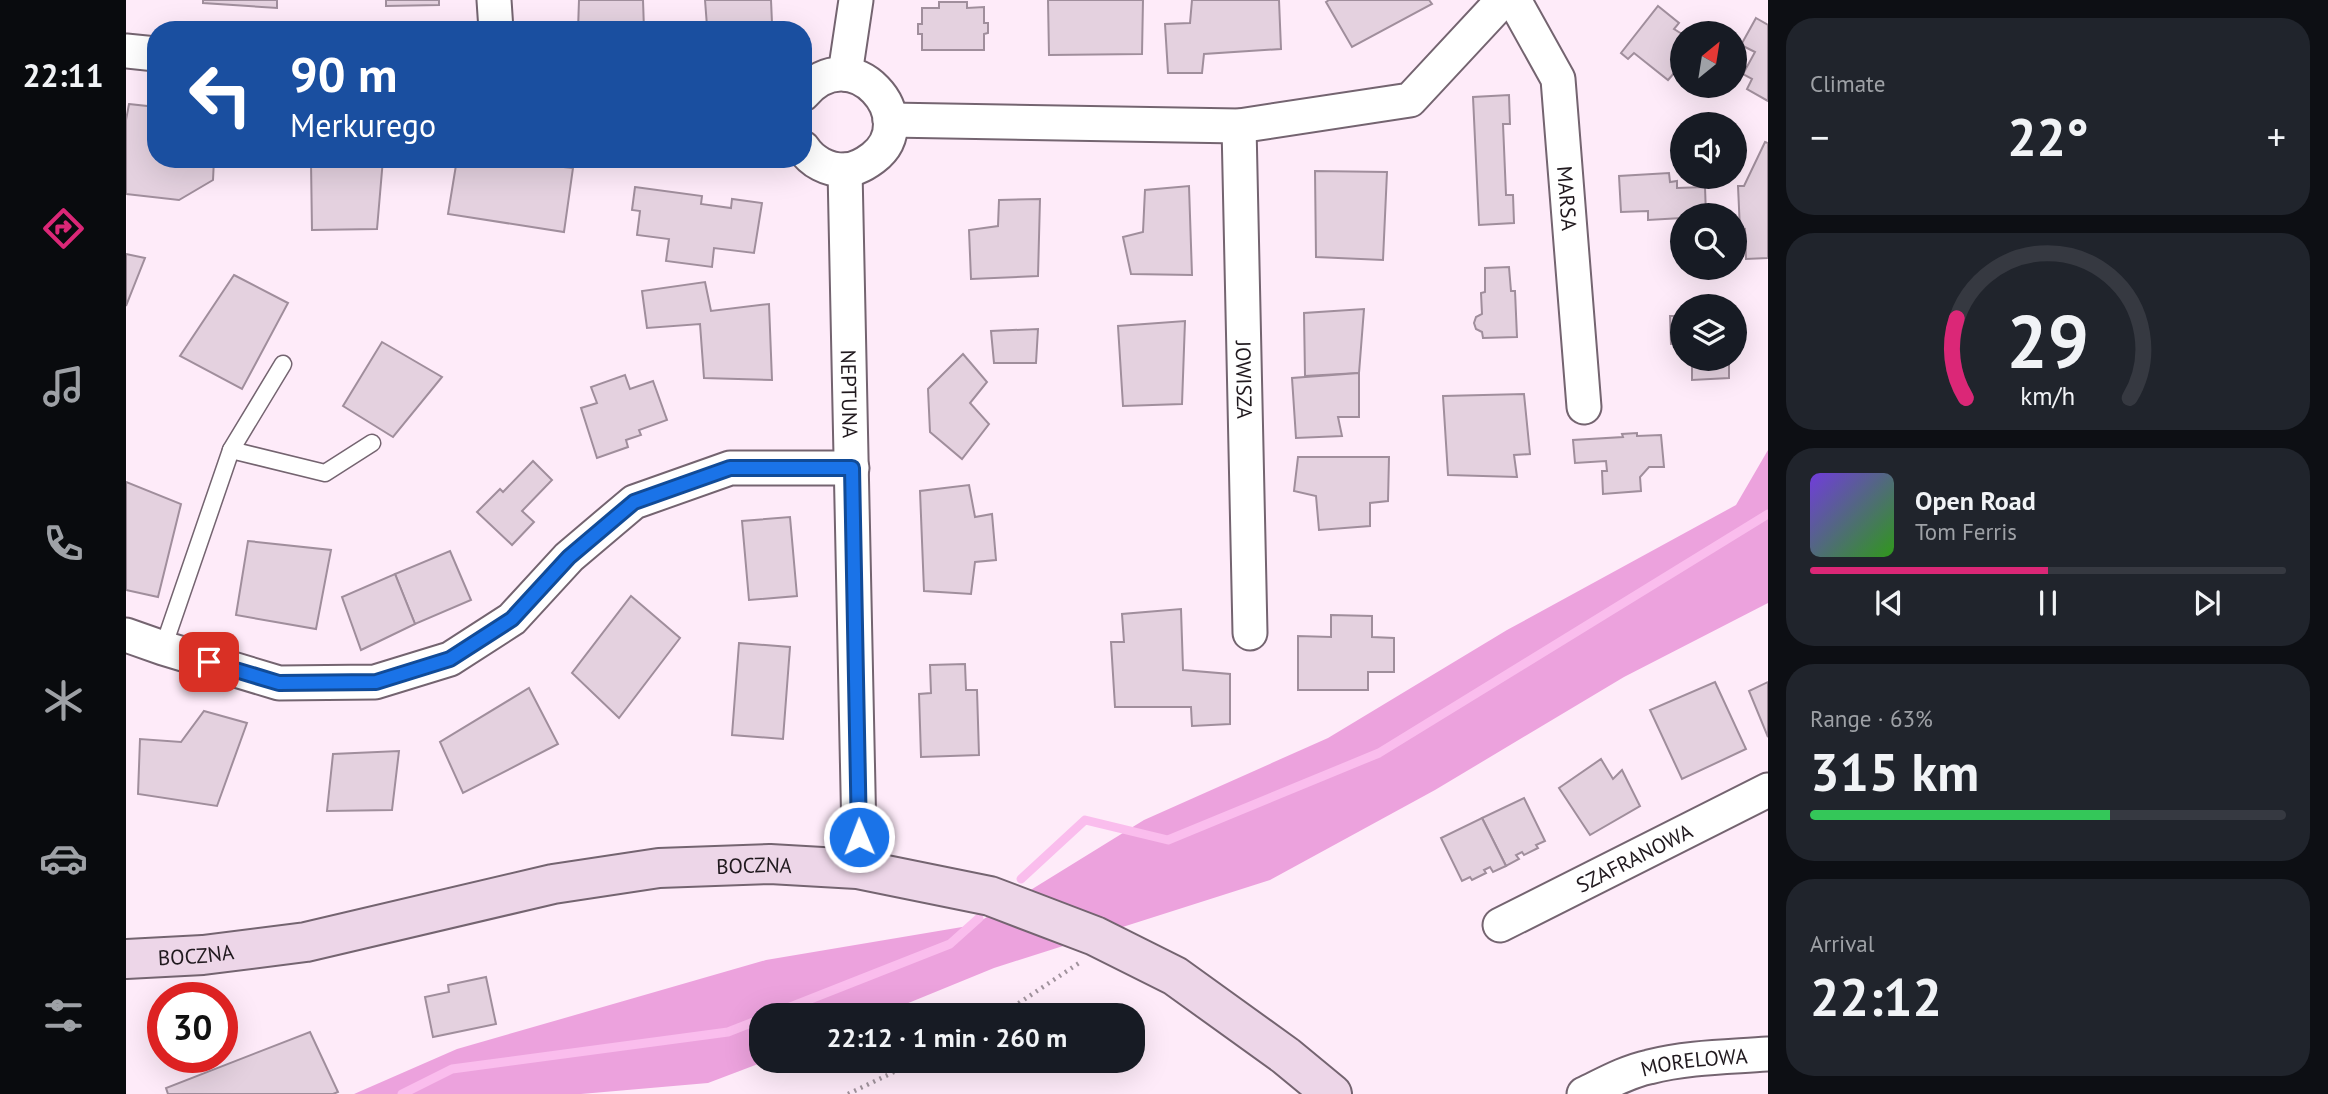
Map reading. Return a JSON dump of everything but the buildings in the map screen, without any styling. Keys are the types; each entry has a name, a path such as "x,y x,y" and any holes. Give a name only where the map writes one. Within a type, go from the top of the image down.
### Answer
{"street":[{"path":"494,0 495,21"},
{"path":"845,74 856,0"},
{"path":"890,120 1239,126 1410,100 1503,0"},
{"name":"MARSA","path":"1514,0 1558,79 1584,407"},
{"path":"126,51 147,53"},
{"path":"812,84 827,76 845,74 868,81 884,98 890,120 887,139 878,154 863,165 845,170 824,167 812,159"},
{"name":"JOWISZA","path":"1239,126 1250,633"},
{"name":"NEPTUNA","path":"845,170 859,837 857,869"},
{"path":"126,635 163,649 279,683 376,682 450,659 512,619 569,557 634,502 730,468 852,468"},
{"name":"SZAFRANOWA","path":"1500,925 1768,790"},
{"name":"BOCZNA","path":"126,959 203,955 306,942 552,884 659,868 771,864 857,869 990,896 1095,936 1175,976 1286,1056 1332,1094"},
{"name":"MORELOWA","path":"1584,1094 1648,1067 1687,1060 1768,1054"}],"lane":[{"path":"163,649 231,450 283,364"},
{"path":"231,450 325,473 372,443"}],"path":[{"path":"1019,1003 1079,964 1095,936"},
{"path":"848,1094 892,1073"}],"shaded area":[{"path":"1768,450 1768,603 1624,677 1435,790 1270,880 994,968 908,1003 749,1003 749,1067 708,1083 581,1094 354,1094 457,1049 766,960 974,925 1144,820 1328,738 1507,630 1736,505"}],"waterway":[{"path":"1021,879 1085,820 1168,840 1379,753 1768,514"},
{"path":"800,1003 950,944 979,918"},
{"path":"402,1094 452,1069 728,1032 749,1024"}],"route":[{"path":"209,662 279,683 376,682 450,659 512,619 569,557 634,502 730,468 852,468 859,837"}]}
